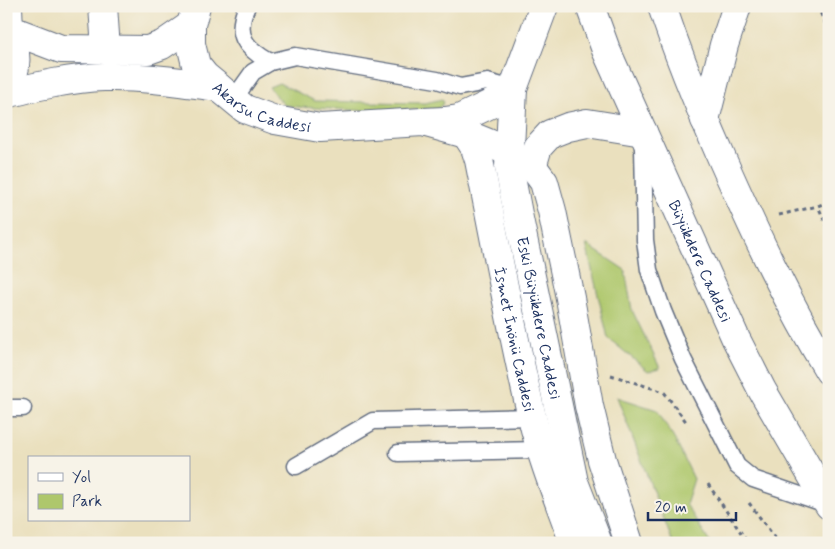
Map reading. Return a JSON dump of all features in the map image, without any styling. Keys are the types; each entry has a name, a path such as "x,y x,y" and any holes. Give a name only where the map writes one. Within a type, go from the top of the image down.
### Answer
{"main road":[{"path":"103,6 106,49"},
{"name":"Eski Büyükdere Caddesi","path":"544,6 513,89 521,160 509,167 574,482 598,543"},
{"name":"Büyükdere Caddesi","path":"590,6 606,50 736,339 762,390 829,505"},
{"path":"662,6 705,120 750,222 793,309 829,371"},
{"path":"705,120 724,45 737,6"},
{"path":"8,21 60,49 148,50 162,45 194,16"},
{"path":"194,16 190,44 196,65 205,76 226,94"},
{"path":"6,89 15,70 16,56 15,44 8,21"},
{"name":"Akarsu Caddesi","path":"6,94 55,82 102,77 152,78 226,94 244,109 275,120 320,128 445,122 459,118 499,100 513,89"},
{"path":"423,122 466,134 521,160 544,182 570,298 589,406 602,460 629,543"},
{"path":"521,160 538,147 550,134 568,127 587,123 643,132"},
{"name":"İsmet İnönü Caddesi","path":"466,134 475,148 479,160 501,276 532,417 574,543"}],"lane":[{"path":"247,6 241,20 242,35 253,52 270,62"},
{"path":"226,94 253,72 270,62 295,56 437,80 460,86 487,82 513,89"},
{"path":"643,132 645,240 649,270 663,311 688,368 737,466 753,479 829,505"},
{"path":"296,466 373,422 532,417"},
{"path":"398,453 542,450"}],"path":[{"path":"817,6 829,31"},
{"path":"750,222 829,202"},
{"path":"818,206 829,231"},
{"path":"603,372 664,392 688,424"},
{"path":"708,484 748,543"},
{"path":"743,495 780,543"}],"green space":[{"path":"279,83 315,101 425,103 442,99 444,103 437,109 368,111 298,107 284,105 269,87"},
{"path":"586,244 625,270 632,310 660,368 648,371 608,338"},
{"path":"617,397 657,410 676,442 694,479 686,504 710,543 673,543"}]}
